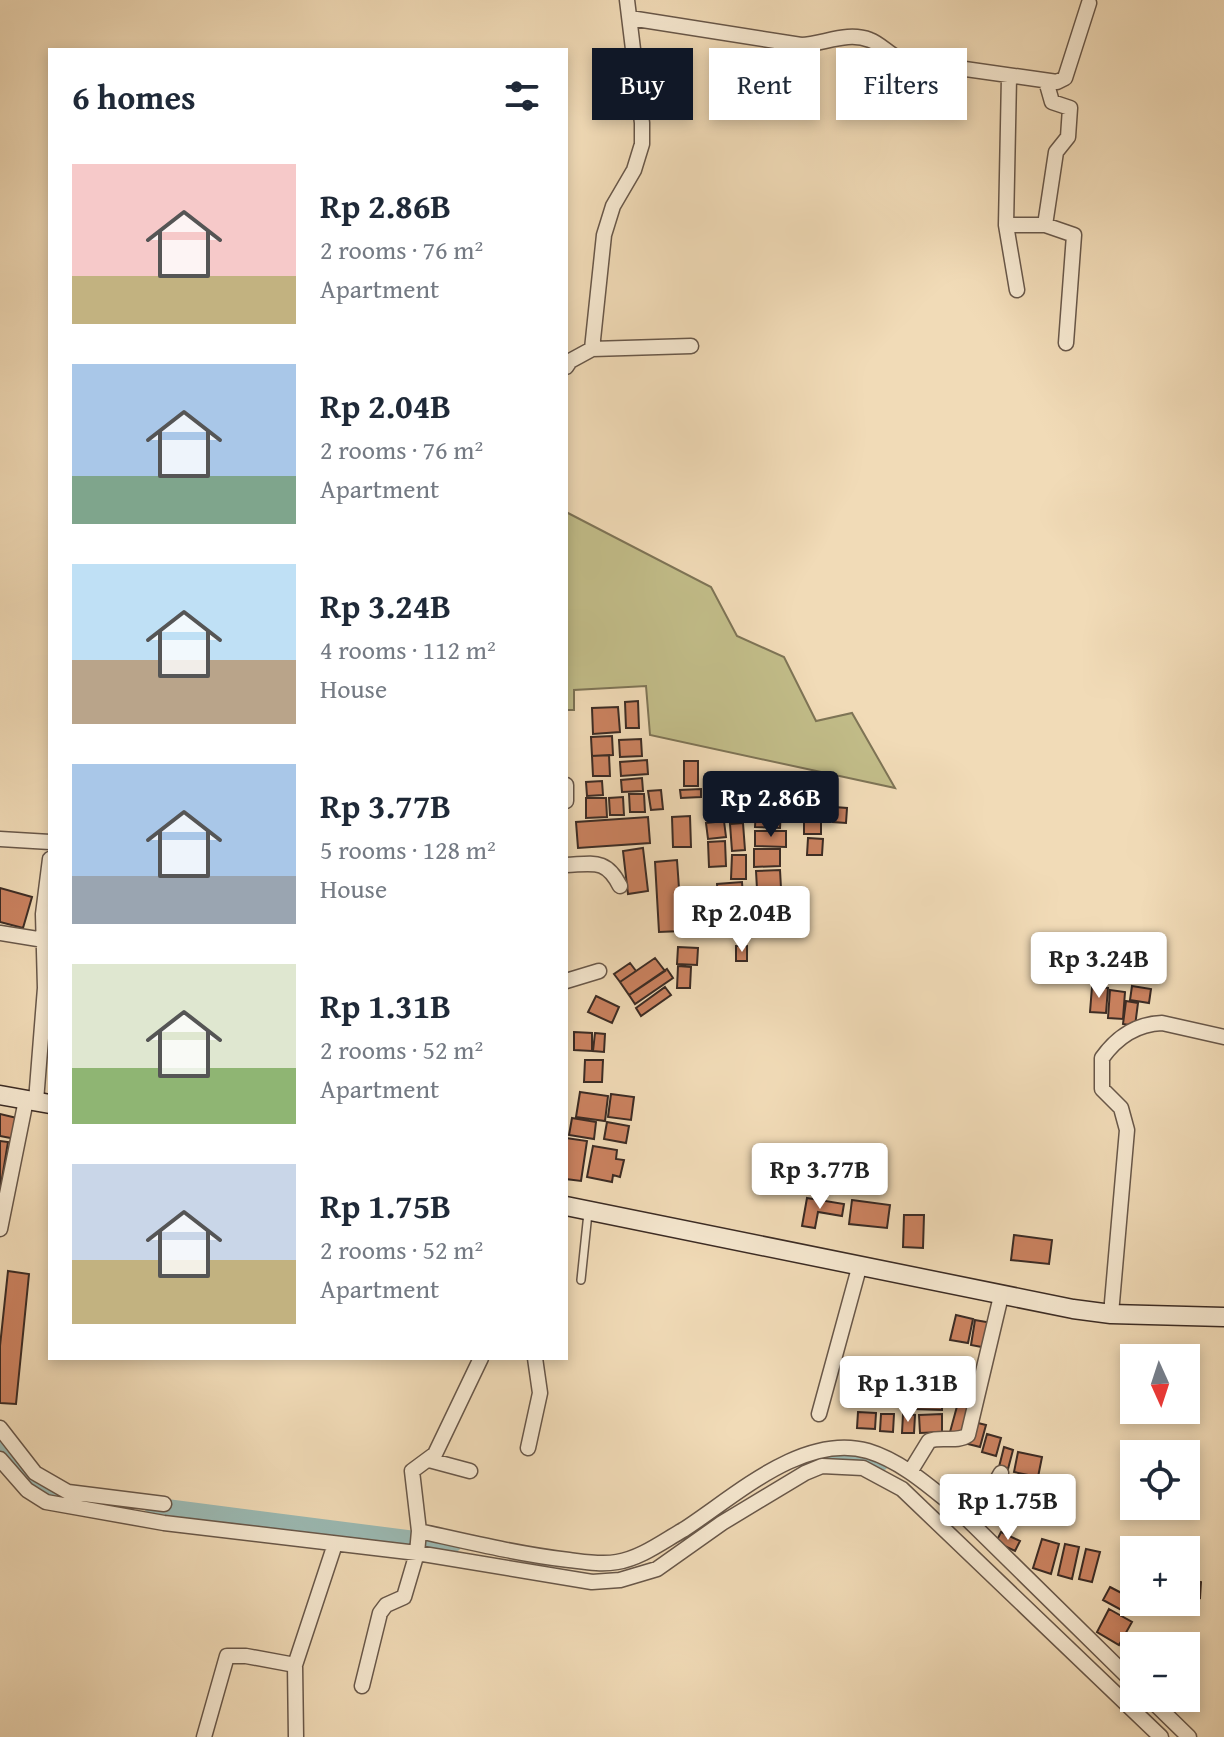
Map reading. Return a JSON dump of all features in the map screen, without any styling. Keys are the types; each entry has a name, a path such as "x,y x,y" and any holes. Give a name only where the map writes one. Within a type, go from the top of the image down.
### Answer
{"street":[{"path":"592,349 604,235 613,206 634,170 642,144 627,0"},
{"path":"630,18 801,45 859,37 874,41 890,56 902,60 1046,81 1063,80 1089,3"},
{"path":"1009,77 1006,225 1017,290"},
{"path":"1045,225 1056,152 1068,137 1070,108 1052,102 1046,81"},
{"path":"1006,225 1045,225 1074,235 1066,343"},
{"path":"568,364 592,349 691,346"},
{"path":"0,839 48,842"},
{"path":"568,865 606,866 620,886"},
{"path":"0,1229 37,1102 45,988 43,914 48,875"},
{"path":"0,933 44,940"},
{"path":"568,980 599,971"},
{"path":"1111,1314 1127,1130 1121,1108 1102,1089 1102,1058 1122,1035 1153,1023 1224,1037"},
{"path":"0,1095 37,1102"},
{"path":"568,1206 1001,1296 1111,1314 1224,1317"},
{"path":"819,1414 859,1268"},
{"path":"910,1472 929,1441 962,1439 968,1435 1001,1296"},
{"path":"362,1686 380,1613 386,1605 404,1597 418,1542 411,1473 416,1465 435,1454 480,1360"},
{"path":"528,1448 540,1393 535,1360"},
{"path":"0,1428 35,1473 68,1492 164,1504"},
{"path":"0,1459 27,1490 46,1502 164,1523 335,1544 418,1542 601,1563 618,1562 653,1548 745,1486 793,1461 832,1448 868,1451 925,1482 972,1524 1107,1670 1161,1737"},
{"path":"429,1460 470,1471"},
{"path":"418,1542 592,1582 620,1580 657,1569 722,1523 805,1473 822,1466 863,1468 902,1489 1107,1670 1120,1676"},
{"path":"972,1524 1001,1473"},
{"path":"296,1737 295,1665 335,1544"},
{"path":"204,1737 227,1656 246,1656 295,1665"},
{"path":"1163,1712 1189,1737"}],"lane":[{"path":"581,1280 588,1210"}],"shaded area":[{"path":"568,513 711,587 737,636 784,657 816,721 852,713 895,788 650,735 646,686 574,690 574,710 568,710"}],"building":[{"path":"638,701 639,728 626,728 625,702"},
{"path":"618,707 620,732 593,734 592,708"},
{"path":"612,736 613,755 592,756 591,737"},
{"path":"641,739 642,756 620,757 619,740"},
{"path":"609,755 610,776 593,776 592,756"},
{"path":"647,760 648,774 621,776 620,762"},
{"path":"684,761 698,761 698,786 684,786"},
{"path":"642,778 643,791 622,792 621,780"},
{"path":"602,781 603,795 587,796 586,782"},
{"path":"701,789 701,797 681,798 680,790"},
{"path":"661,790 663,809 651,810 648,791"},
{"path":"629,794 644,794 645,812 630,812"},
{"path":"623,797 624,815 610,815 609,798"},
{"path":"755,797 773,797 773,807 754,807"},
{"path":"586,798 606,798 607,817 586,818"},
{"path":"810,799 823,800 823,815 809,814"},
{"path":"834,807 847,808 846,823 833,822"},
{"path":"756,809 781,809 780,828 755,827"},
{"path":"690,816 691,847 673,847 672,817"},
{"path":"648,817 650,843 578,848 576,822"},
{"path":"804,818 821,818 821,834 804,834"},
{"path":"724,821 726,837 708,839 706,823"},
{"path":"743,823 745,850 732,851 730,824"},
{"path":"755,831 786,831 786,847 755,846"},
{"path":"808,838 823,839 822,855 807,855"},
{"path":"725,841 726,866 709,867 708,842"},
{"path":"643,848 648,891 628,894 623,851"},
{"path":"754,849 780,849 780,866 754,867"},
{"path":"732,855 746,855 746,879 731,879"},
{"path":"677,860 682,931 659,932 655,862"},
{"path":"780,870 781,888 757,889 756,871"},
{"path":"742,882 743,898 718,900 717,884"},
{"path":"0,888 32,897 23,928 0,922"},
{"path":"1130,942 1139,944 1136,966 1127,964"},
{"path":"1142,942 1158,944 1153,976 1138,974"},
{"path":"736,946 747,946 747,961 736,961"},
{"path":"678,947 698,948 697,965 677,964"},
{"path":"655,958 665,971 629,995 620,982"},
{"path":"630,963 636,971 620,982 614,974"},
{"path":"678,966 691,967 690,988 677,988"},
{"path":"667,969 673,978 635,1004 629,995"},
{"path":"1132,986 1151,989 1149,1003 1130,1000"},
{"path":"665,987 671,995 641,1016 636,1008"},
{"path":"1092,987 1108,988 1106,1013 1090,1012"},
{"path":"1110,990 1125,992 1123,1019 1108,1018"},
{"path":"596,996 619,1007 612,1023 588,1012"},
{"path":"1126,1001 1138,1003 1135,1026 1123,1024"},
{"path":"574,1032 592,1033 592,1051 574,1050"},
{"path":"595,1033 605,1034 604,1052 593,1051"},
{"path":"585,1060 603,1060 602,1082 584,1082"},
{"path":"580,1092 608,1096 605,1121 576,1117"},
{"path":"611,1094 634,1097 631,1120 608,1117"},
{"path":"0,1114 21,1119 16,1139 0,1136"},
{"path":"572,1118 596,1122 594,1139 569,1135"},
{"path":"607,1122 629,1126 626,1143 604,1139"},
{"path":"568,1138 587,1141 581,1181 568,1179"},
{"path":"0,1141 8,1142 0,1191"},
{"path":"593,1146 617,1150 616,1159 624,1160 620,1177 613,1175 612,1182 587,1177"},
{"path":"807,1198 844,1204 842,1216 818,1212 815,1228 802,1226"},
{"path":"852,1200 890,1205 887,1228 849,1224"},
{"path":"904,1215 924,1215 923,1248 903,1247"},
{"path":"1014,1235 1052,1240 1049,1264 1011,1260"},
{"path":"8,1271 29,1274 16,1404 0,1403 0,1346"},
{"path":"956,1315 973,1319 968,1343 950,1340"},
{"path":"975,1320 992,1323 987,1348 971,1345"},
{"path":"877,1373 893,1373 894,1401 877,1402"},
{"path":"900,1377 939,1377 939,1393 900,1393"},
{"path":"914,1396 942,1398 942,1410 914,1409"},
{"path":"959,1399 972,1403 963,1436 950,1432"},
{"path":"858,1412 876,1413 875,1429 857,1428"},
{"path":"881,1414 894,1414 893,1432 880,1431"},
{"path":"903,1414 915,1415 914,1433 902,1433"},
{"path":"942,1414 942,1432 920,1433 919,1415"},
{"path":"974,1422 986,1425 980,1447 968,1444"},
{"path":"987,1434 1001,1438 996,1456 982,1452"},
{"path":"1004,1447 1013,1450 1008,1469 999,1467"},
{"path":"1018,1452 1042,1457 1038,1477 1014,1472"},
{"path":"1012,1477 1039,1481 1036,1498 1009,1493"},
{"path":"999,1493 1013,1497 1009,1511 996,1507"},
{"path":"989,1507 1011,1515 1006,1527 985,1520"},
{"path":"1001,1532 1020,1541 1015,1551 996,1542"},
{"path":"1042,1539 1059,1544 1051,1574 1033,1568"},
{"path":"1065,1544 1079,1547 1072,1579 1058,1575"},
{"path":"1086,1549 1100,1552 1092,1582 1079,1579"},
{"path":"1110,1587 1120,1592 1120,1609 1103,1600"},
{"path":"1109,1609 1132,1622 1126,1632 1120,1632 1119,1645 1097,1632"}],"waterway":[{"path":"0,1445 25,1474 41,1486 77,1496"},
{"path":"802,1458 870,1457 881,1463"},
{"path":"151,1505 454,1544"}]}
